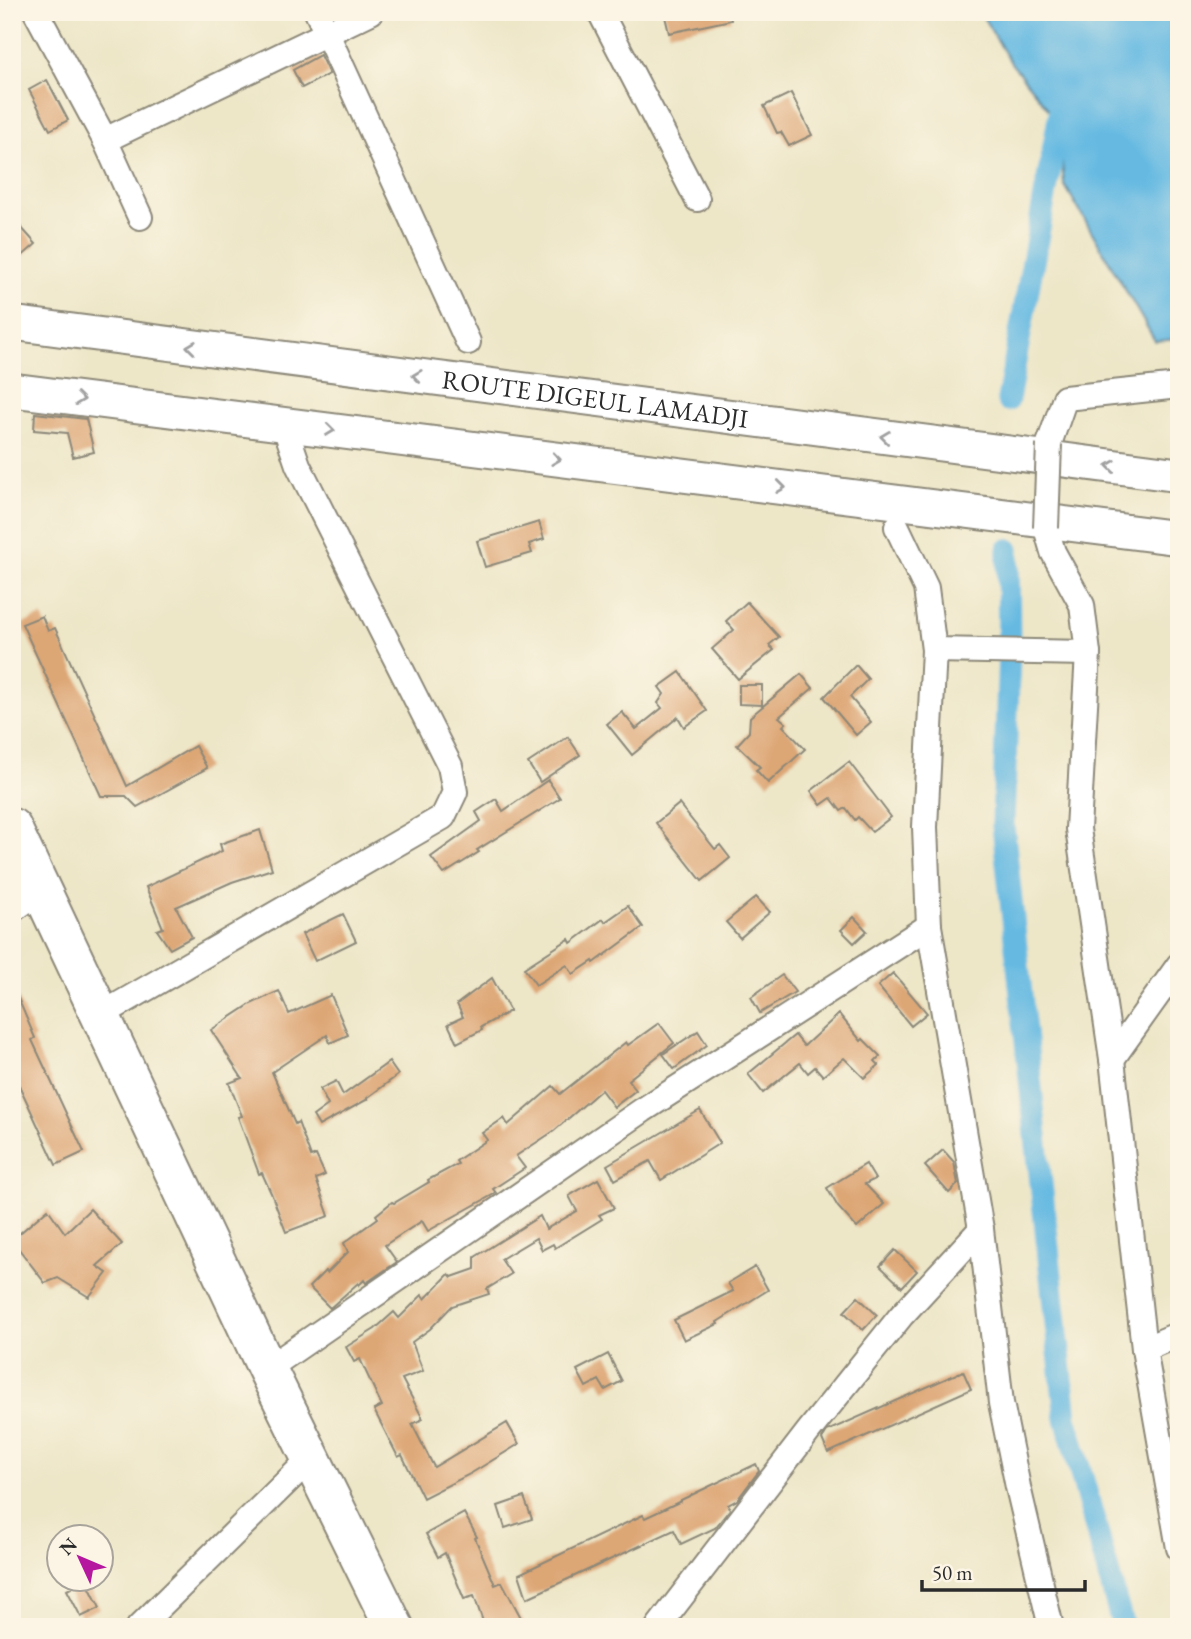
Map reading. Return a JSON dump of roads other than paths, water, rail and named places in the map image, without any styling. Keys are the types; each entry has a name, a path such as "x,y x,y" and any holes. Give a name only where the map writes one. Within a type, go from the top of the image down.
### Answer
{"highway":[{"path":"12,828 26,897 99,1016 267,1369 394,1627"}],"main road":[{"name":"ROUTE DIGEUL LAMADJI","path":"12,324 1179,475"},
{"path":"12,390 1179,538"}],"street":[{"path":"36,12 105,140 140,217"},
{"path":"105,140 323,23 371,12"},
{"path":"600,12 698,200"},
{"path":"323,23 468,342"},
{"path":"1179,386 1065,398 1049,444 1046,528 1053,552 1083,605 1088,653 1078,829 1112,1059 1144,1349 1179,1548"},
{"path":"99,1016 443,817 455,792 450,766 298,465 284,424"},
{"path":"897,527 926,588 934,650 925,827 929,926 982,1229 1001,1403 1043,1625"},
{"path":"934,650 1088,653"},
{"path":"267,1369 643,1110 929,926"},
{"path":"1112,1059 1179,965"},
{"path":"658,1627 884,1337 982,1229"},
{"path":"1144,1349 1179,1334"},
{"path":"138,1627 311,1458"}],"water":[{"path":"980,12 1179,12 1179,339 1155,341 1064,184 1058,121 1011,63"}],"waterway":[{"path":"1008,400 1063,96"},
{"path":"1008,550 1009,652 1003,825 1066,1418 1123,1627"}]}
